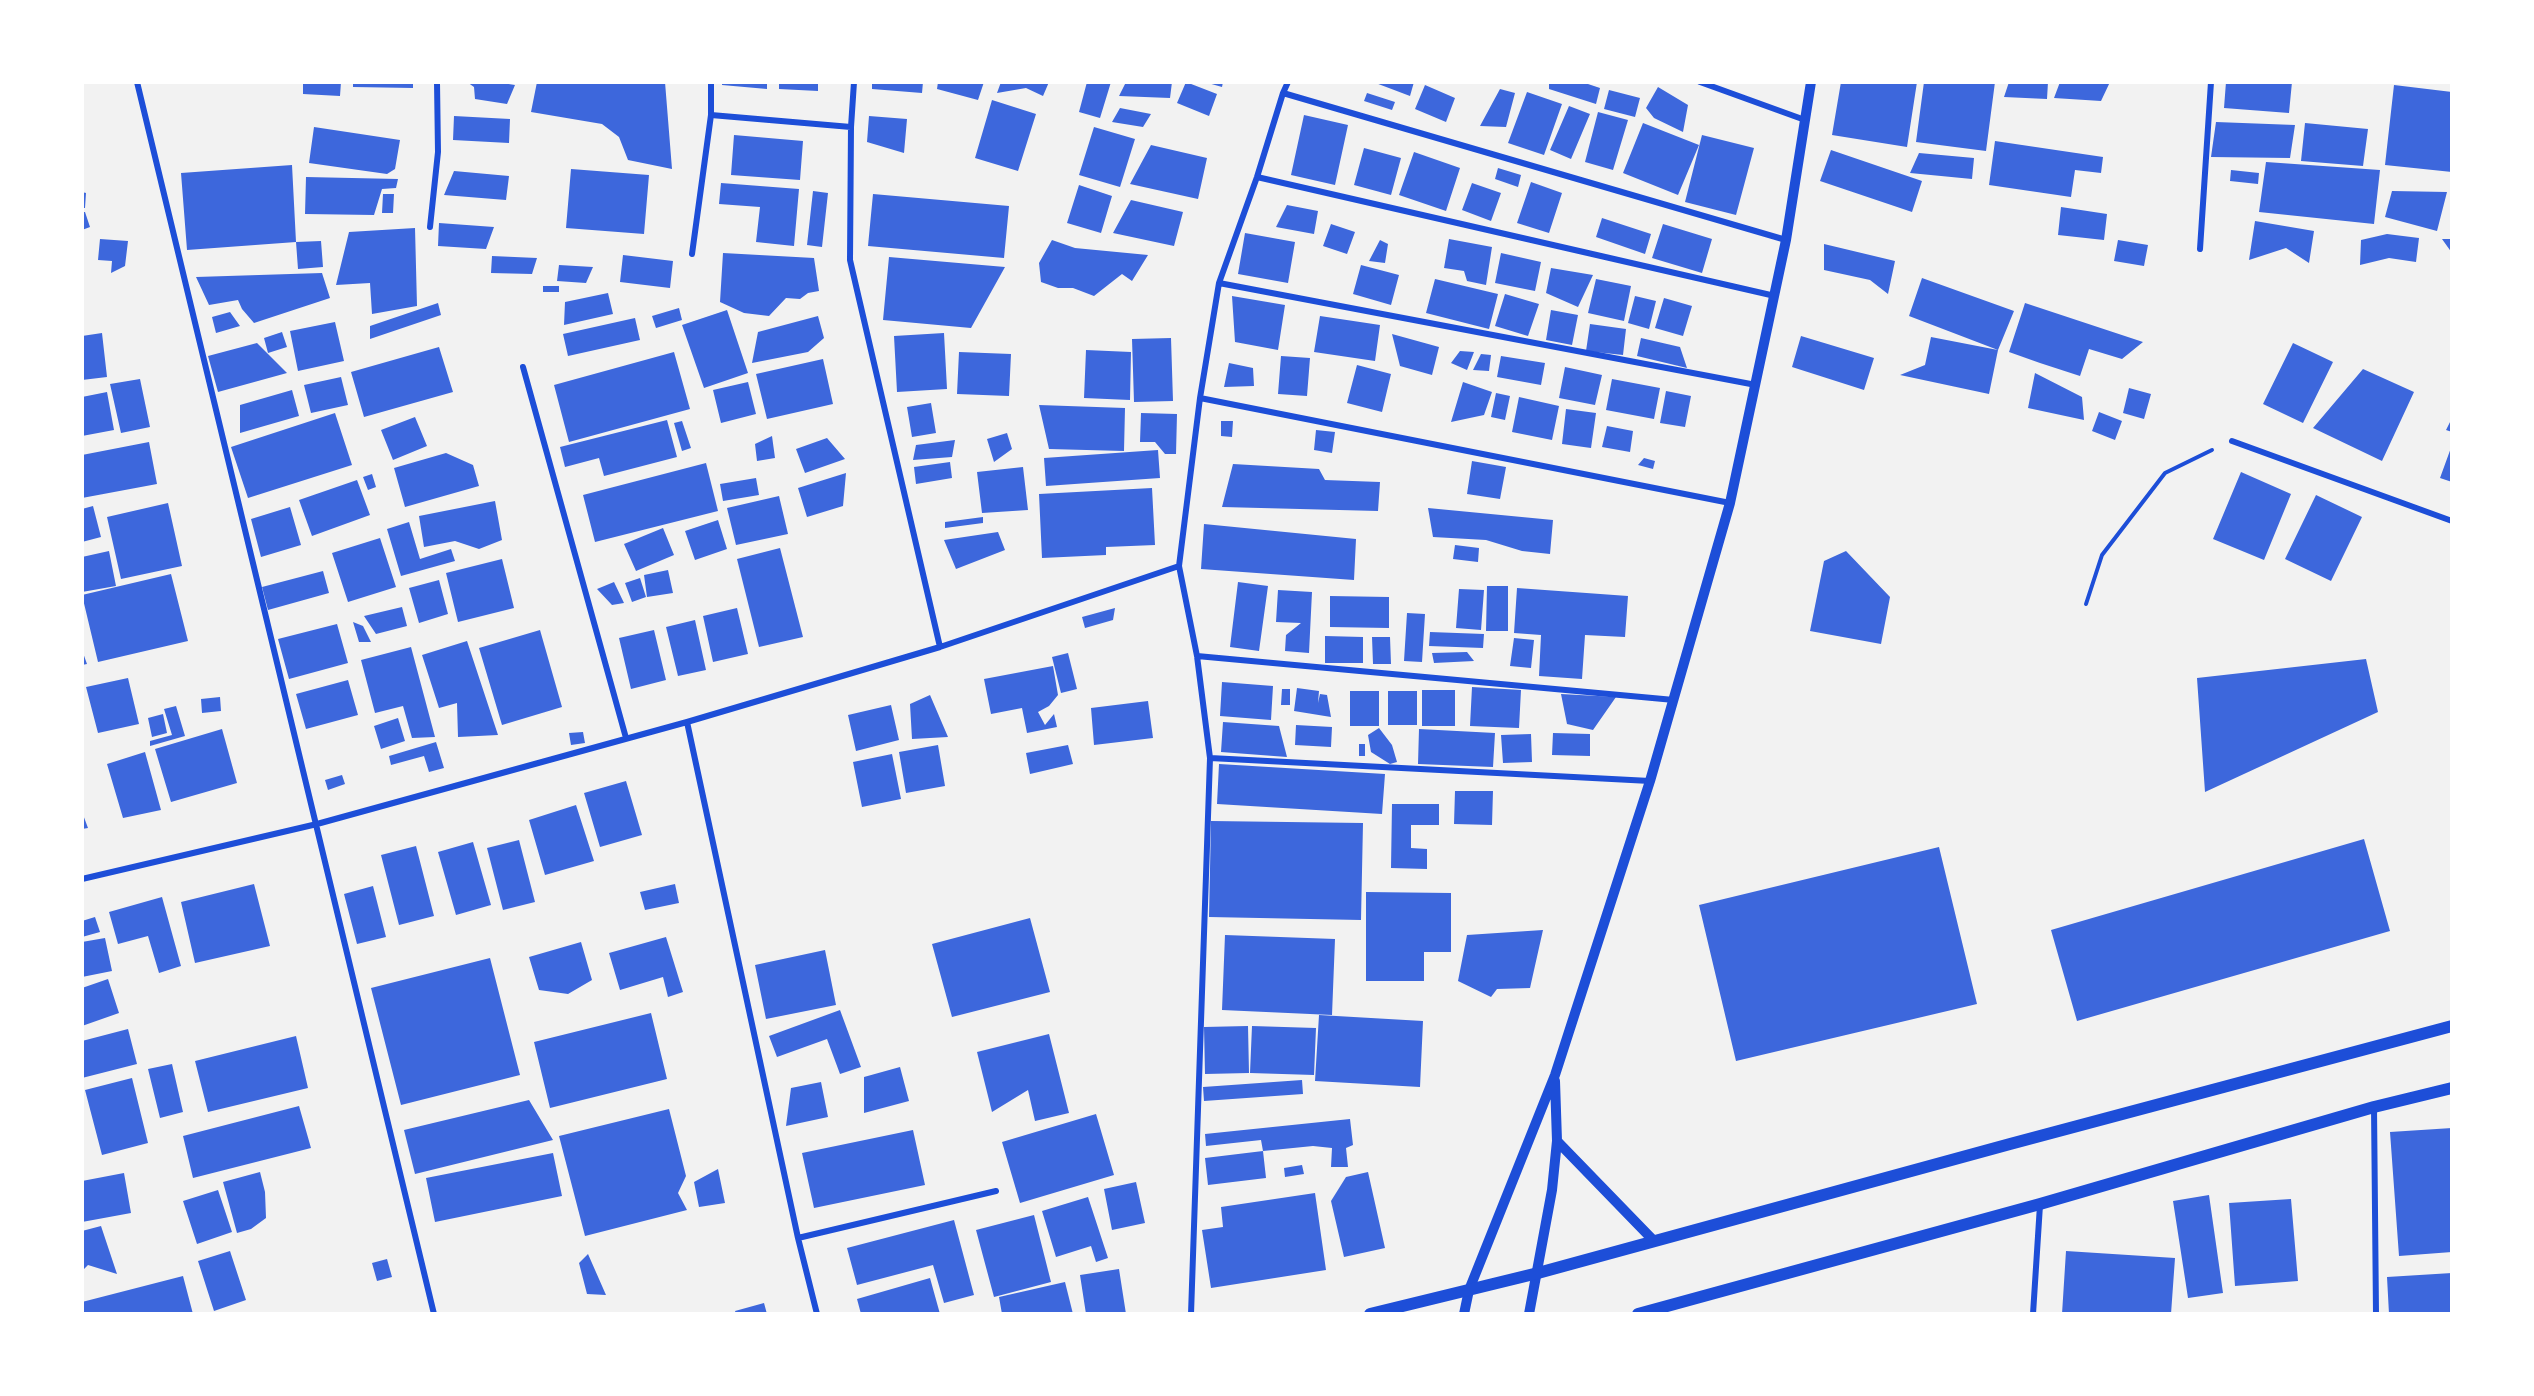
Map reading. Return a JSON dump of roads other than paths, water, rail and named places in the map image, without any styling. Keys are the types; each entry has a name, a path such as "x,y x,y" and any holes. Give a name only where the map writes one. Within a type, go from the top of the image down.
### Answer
{"main road":[{"path":"1370,1314 1538,1273 2451,1026"},
{"path":"1638,1314 2040,1204 2374,1107 2451,1088"}],"street":[{"path":"137,82 434,1314"},
{"path":"430,227 438,152 437,82"},
{"path":"692,254 711,115 711,82"},
{"path":"854,82 851,127 850,260 940,647"},
{"path":"1191,1314 1210,758 1197,656 1179,566 1200,398 1219,283 1288,82"},
{"path":"1700,82 1804,120"},
{"path":"1464,1314 1468,1290 1555,1075 1650,781 1730,503 1786,240 1811,82"},
{"path":"2200,249 2211,82"},
{"path":"1283,93 1786,240"},
{"path":"711,115 851,127"},
{"path":"1257,177 1775,296"},
{"path":"1219,283 1756,385"},
{"path":"523,367 626,738"},
{"path":"1200,398 1730,503"},
{"path":"2232,441 2451,521"},
{"path":"82,879 317,824 687,722 940,647 1179,566"},
{"path":"1197,656 1674,700"},
{"path":"687,722 798,1238 817,1314"},
{"path":"1210,758 1650,781"},
{"path":"1529,1314 1552,1190 1557,1141 1555,1075"},
{"path":"2374,1107 2376,1314"},
{"path":"1557,1141 1654,1241"},
{"path":"798,1238 996,1191"},
{"path":"2033,1314 2040,1204"}]}
